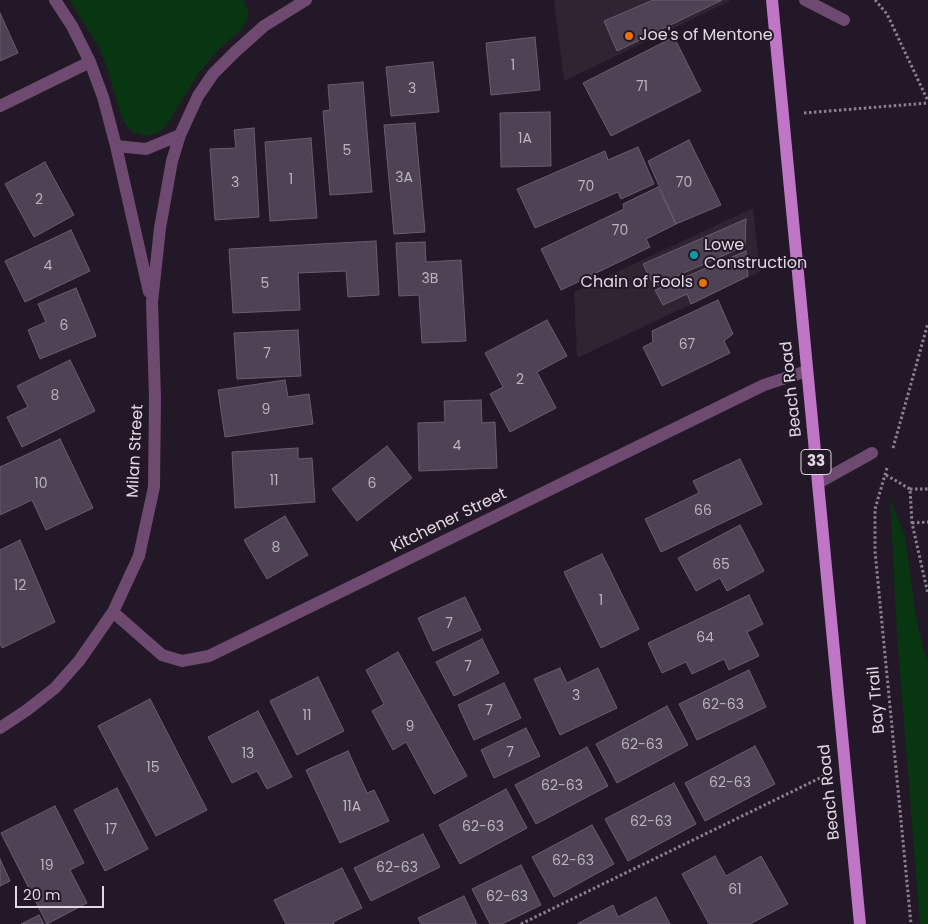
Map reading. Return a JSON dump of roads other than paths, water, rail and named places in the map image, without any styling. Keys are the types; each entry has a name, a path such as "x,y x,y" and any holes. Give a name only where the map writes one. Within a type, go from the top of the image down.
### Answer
{"main road":[{"name":"Beach Road","path":"772,0 860,924"}],"street":[{"name":"Milan Street","path":"55,0 72,26 90,62 103,97 152,302"},
{"name":"Milan Street","path":"0,728 55,688 79,661 113,612 139,556 154,487 155,398 152,302 160,228 172,161 180,135 198,96 213,74 234,52 264,26 306,0"},
{"path":"805,0 844,20"},
{"path":"0,106 90,62"},
{"path":"116,146 146,149 180,135"},
{"name":"Kitchener Street","path":"113,612 162,655 182,662 209,656 764,385 807,371"},
{"path":"818,483 872,453"}],"place":[{"name":"Joe's of Mentone","path":"629,36"},
{"name":"Lowe Construction","path":"694,255"},
{"name":"Chain of Fools","path":"703,283"}]}
